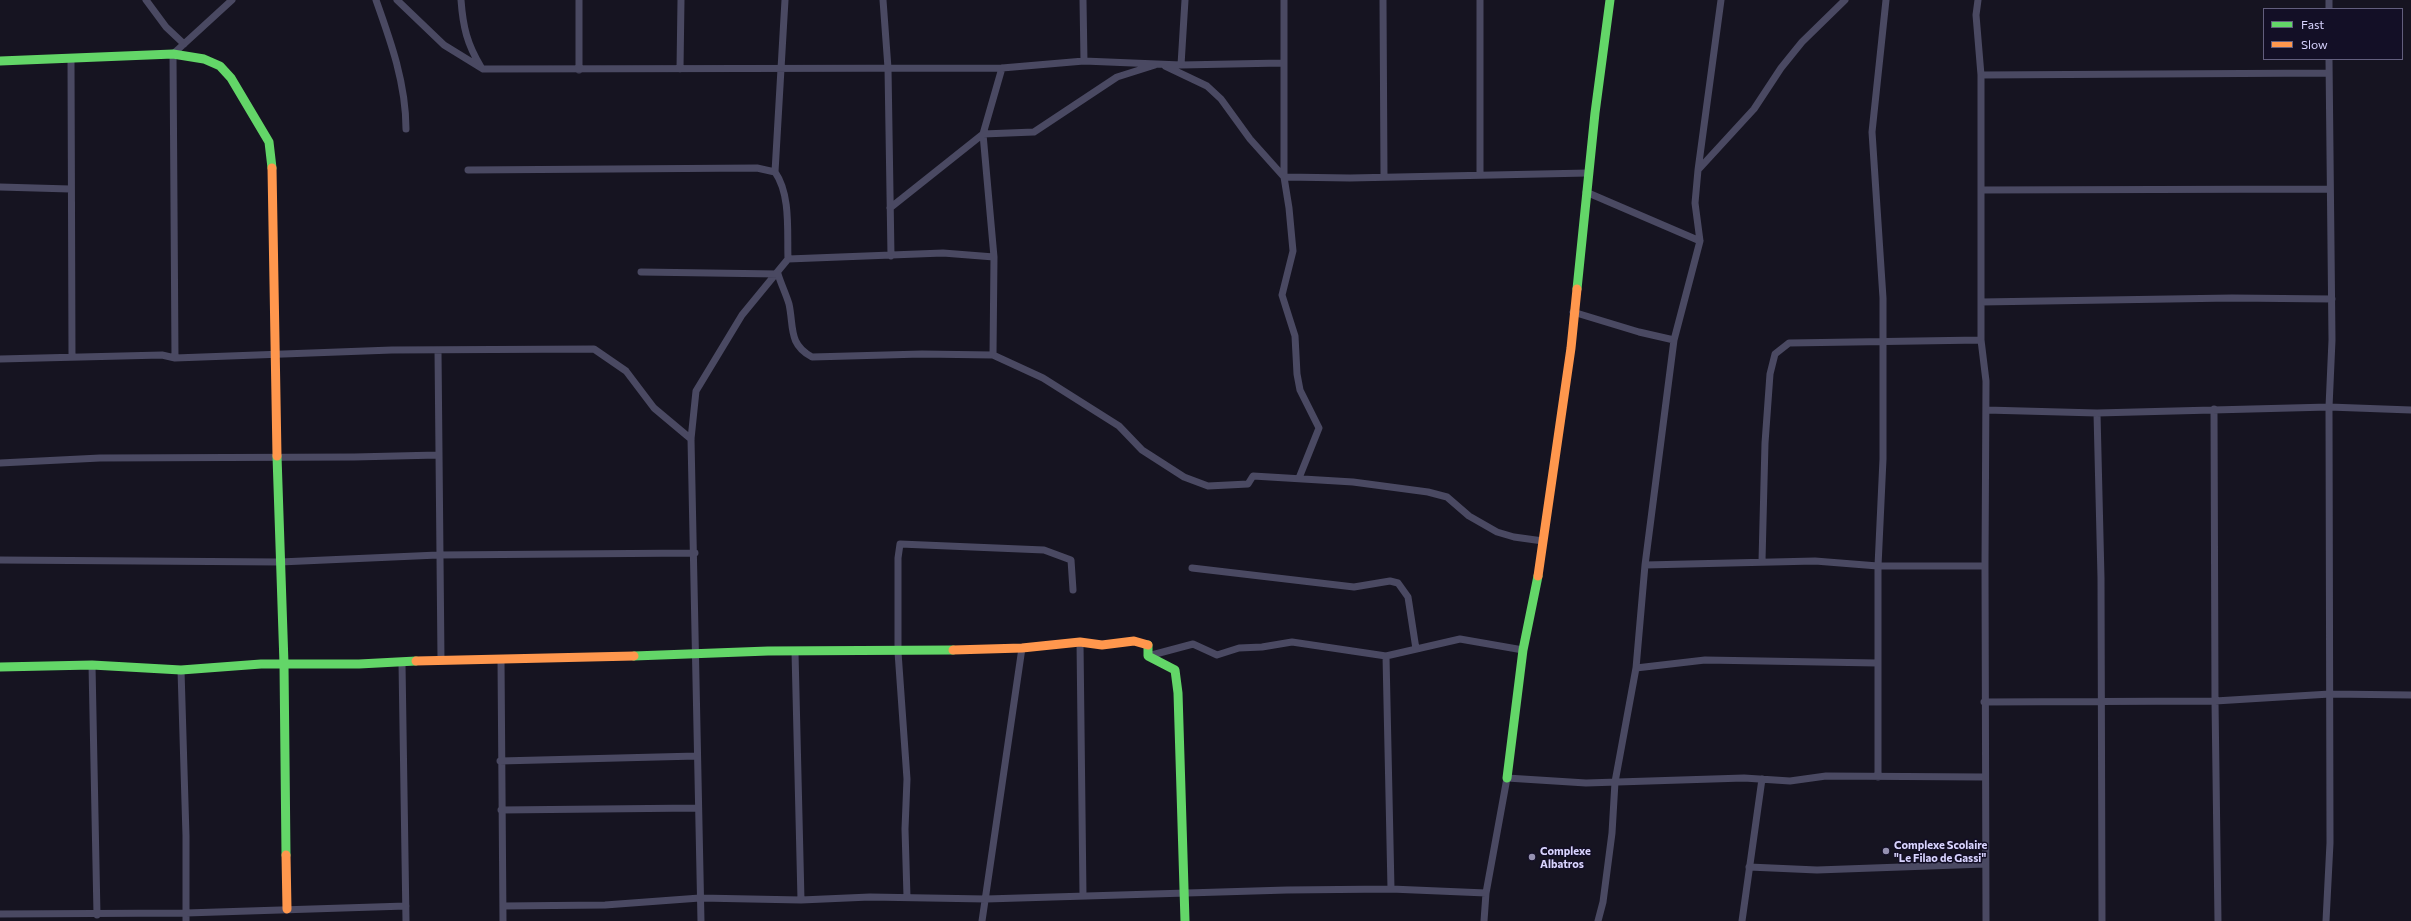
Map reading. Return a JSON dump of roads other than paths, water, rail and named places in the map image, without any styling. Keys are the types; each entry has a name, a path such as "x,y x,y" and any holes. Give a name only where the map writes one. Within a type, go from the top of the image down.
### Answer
{"street":[{"path":"146,0 166,27 184,44"},
{"path":"175,358 173,54 232,0"},
{"path":"376,0 396,57 404,89 406,129"},
{"path":"398,0 444,45 483,69 1002,68 1084,61 1181,65 1282,63"},
{"path":"461,0 462,20 469,47 483,69"},
{"path":"579,0 579,70"},
{"path":"680,69 681,0"},
{"path":"701,921 695,553 691,439 696,391 742,316 778,274 788,259 784,192 780,180 775,172 785,0"},
{"path":"883,0 888,68 891,256"},
{"path":"1083,0 1084,61"},
{"path":"1181,65 1185,0"},
{"path":"1284,0 1282,63 1284,177 1290,208 1293,251 1282,296 1295,336 1297,374 1300,390 1319,428 1299,478"},
{"path":"1383,0 1384,176"},
{"path":"1480,0 1480,175"},
{"path":"1484,921 1486,893 1507,778 1523,650 1534,602 1556,443 1572,348 1573,312 1588,173 1610,0"},
{"path":"1598,921 1603,902 1611,841 1615,782 1636,668 1645,565 1674,340 1700,241 1694,202 1721,0"},
{"path":"1698,170 1754,109 1780,68 1802,42 1845,0"},
{"path":"1878,777 1878,566 1883,459 1883,298 1872,132 1886,0"},
{"path":"1978,0 1976,15 1981,75 1981,340 1986,381 1984,566 1986,921"},
{"path":"0,61 173,54 204,59 220,66 231,78 269,142 273,182 277,353 277,456 284,664 287,909"},
{"path":"71,59 70,189 72,357"},
{"path":"2326,921 2330,843 2329,407 2332,299 2328,60"},
{"path":"890,208 983,134 1034,132 1118,77 1161,64 1207,86 1221,99 1250,139 1284,177 1350,178 1384,176 1588,173"},
{"path":"992,355 994,257 983,134 1002,68"},
{"path":"1981,75 2328,73"},
{"path":"468,170 757,168 775,172"},
{"path":"0,187 70,189"},
{"path":"1981,190 2330,189"},
{"path":"1586,192 1700,241"},
{"path":"788,259 943,253 994,257"},
{"path":"641,272 778,274"},
{"path":"778,274 789,304 790,322 795,340 800,350 812,357 922,354 992,355 1043,378 1119,426 1142,450 1184,477 1214,486 1248,484 1253,476 1353,482 1428,492 1447,497 1469,516 1497,532 1514,537 1543,541"},
{"path":"1981,302 2232,298 2332,299"},
{"path":"1573,312 1639,332 1674,340"},
{"path":"1762,562 1765,444 1770,374 1775,354 1789,343 1981,340"},
{"path":"0,359 162,355 175,358 277,353 594,349 626,371 654,408 691,439"},
{"path":"438,350 438,555 441,660"},
{"path":"1986,410 2097,413 2329,407 2411,410"},
{"path":"2214,409 2214,701 2218,921"},
{"path":"2097,413 2101,571 2102,921"},
{"path":"0,463 100,458 277,456 354,457 438,455"},
{"path":"908,897 905,829 906,764 898,652 898,558 900,544 1044,550 1071,560 1073,590"},
{"path":"0,560 280,562 438,555 695,553"},
{"path":"1645,565 1815,561 1878,566 1984,566"},
{"path":"1192,568 1354,586 1390,580 1398,583 1404,590 1410,602 1416,649"},
{"path":"1148,656 1194,644 1217,654 1239,648 1262,647 1292,642 1386,656 1460,639 1523,650"},
{"path":"0,667 92,665 180,670 284,664 402,663 441,660 697,655 768,651 898,652 1022,648 1080,642 1102,645 1134,641 1148,643 1148,656"},
{"path":"1080,642 1083,896"},
{"path":"982,921 1022,648"},
{"path":"795,652 801,900"},
{"path":"1148,656 1175,670 1178,692 1186,921"},
{"path":"1386,656 1391,889"},
{"path":"501,659 500,760 503,921"},
{"path":"1636,668 1705,660 1877,663"},
{"path":"402,663 406,921"},
{"path":"92,665 97,915"},
{"path":"180,670 186,836 186,921"},
{"path":"1984,702 2214,701 2330,694 2411,694"},
{"path":"500,760 698,756"},
{"path":"1507,778 1586,783 1762,779 1790,781 1826,776 1984,777"},
{"path":"1742,921 1762,779"},
{"path":"501,810 698,808"},
{"path":"1749,868 1824,869 1985,864"},
{"path":"503,906 605,905 700,898 801,900 908,897 986,899 1391,889 1486,893"},
{"path":"0,914 97,915 406,906"}],"place":[{"name":"Complexe Scolaire \"Le Filao de Gassi\"","path":"1886,851"},
{"name":"Complexe Albatros","path":"1532,857"}]}
